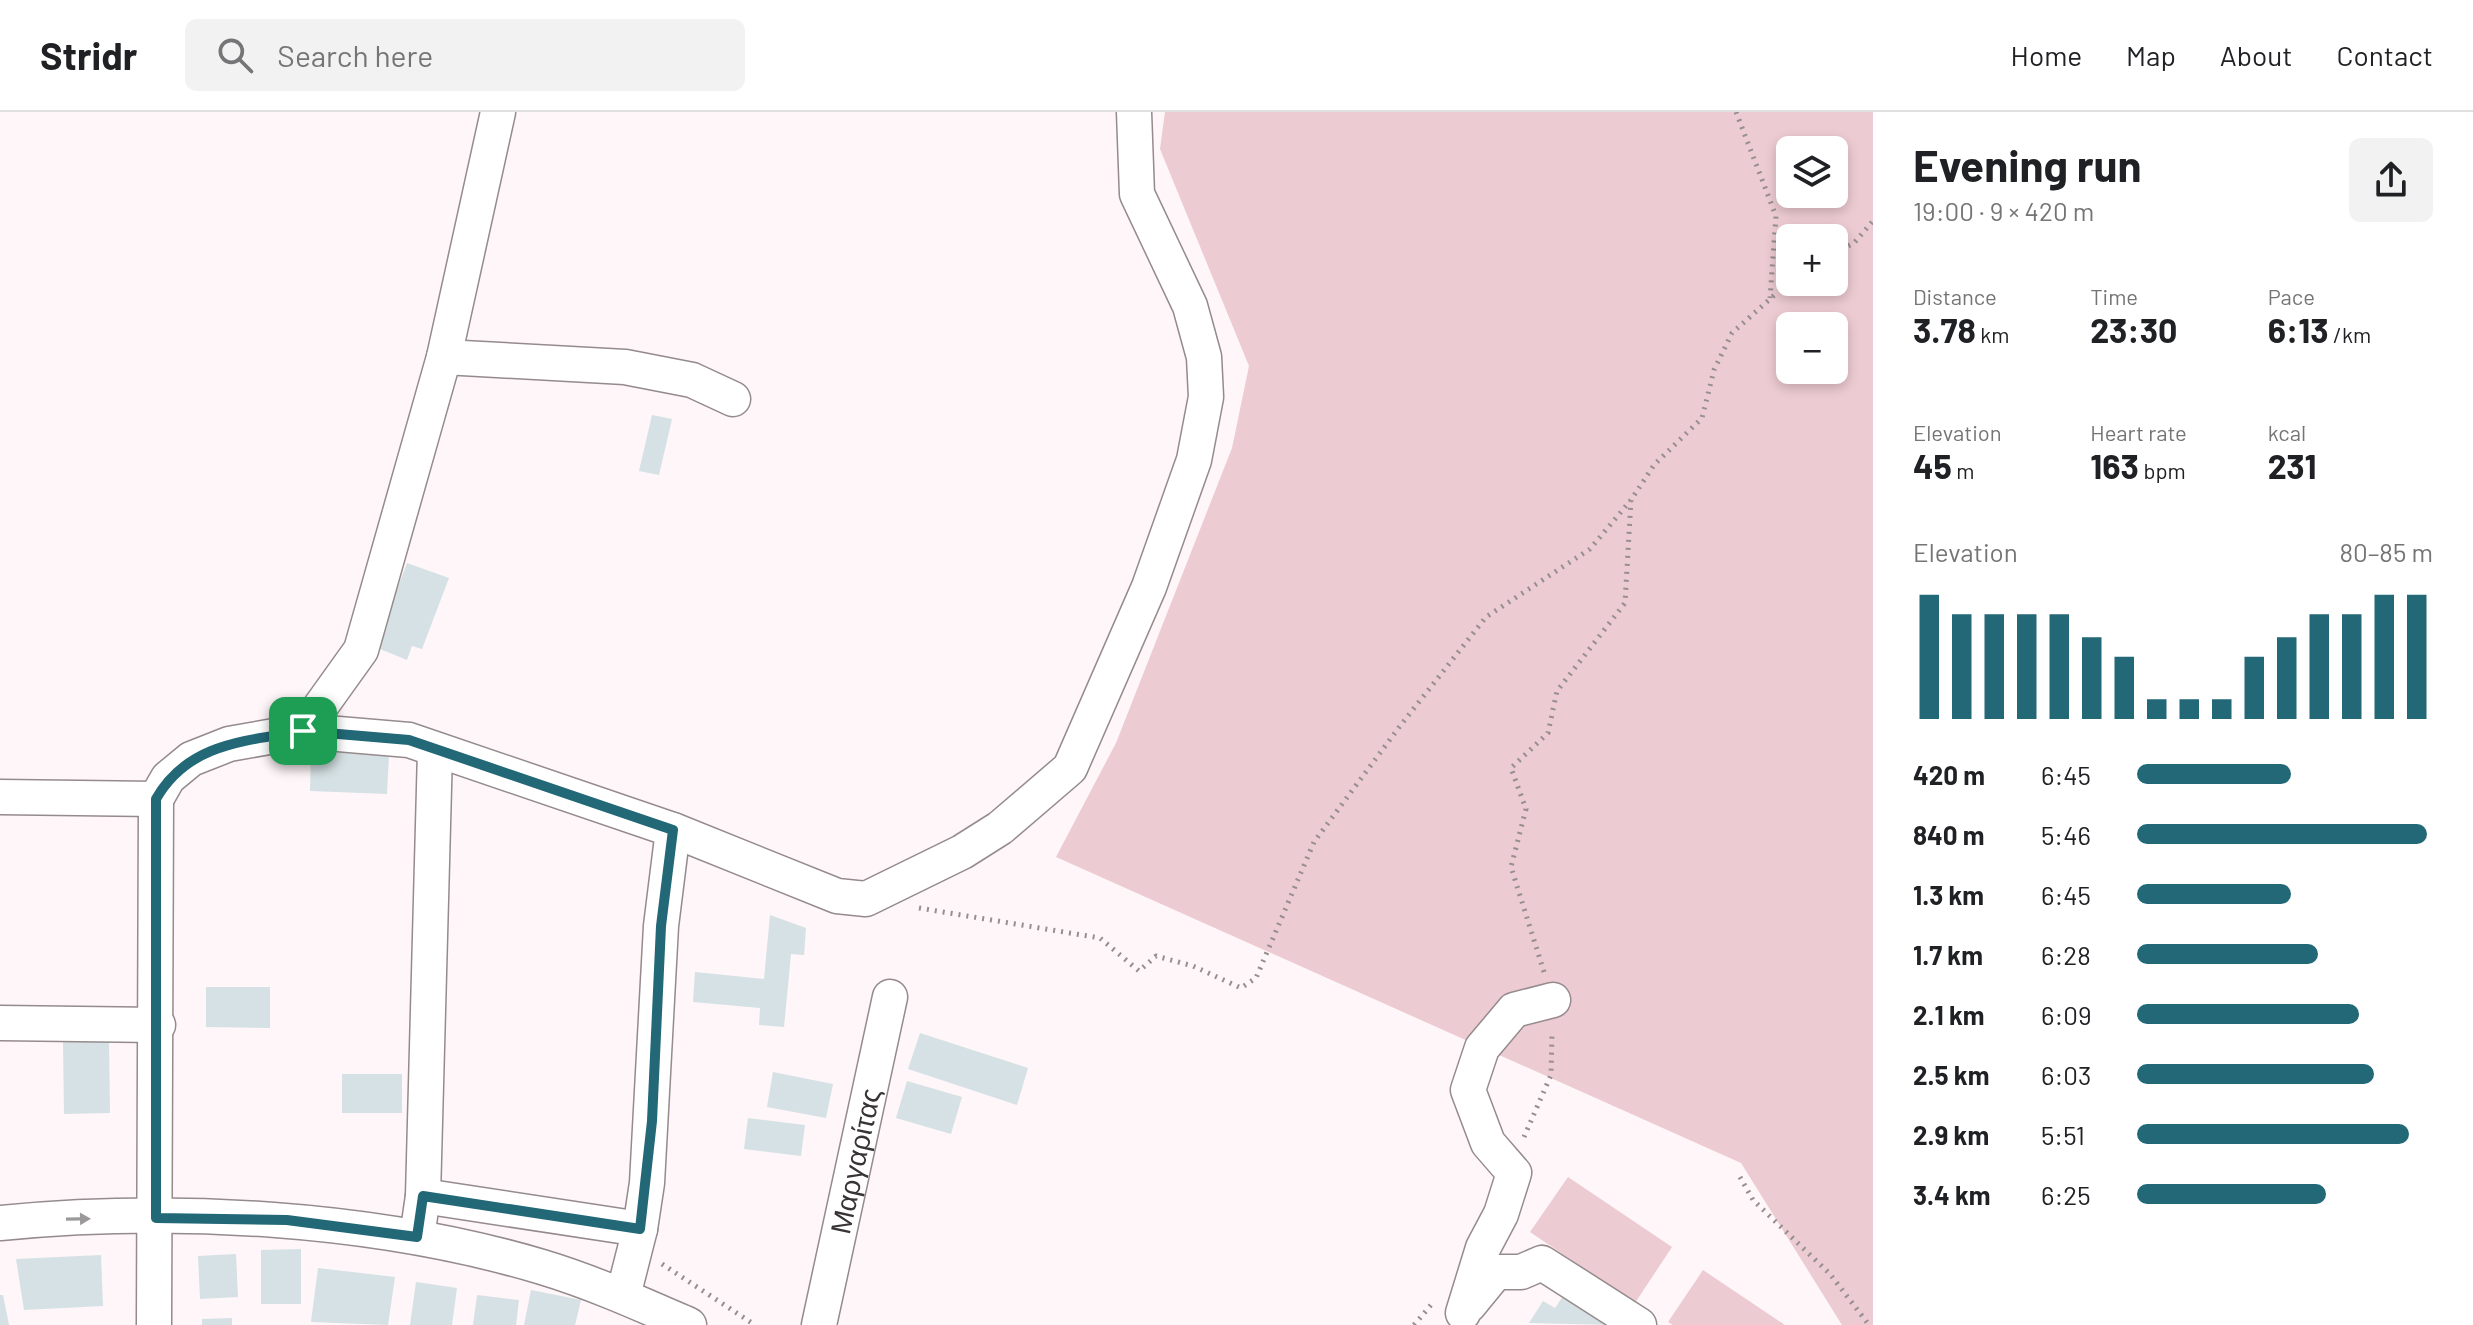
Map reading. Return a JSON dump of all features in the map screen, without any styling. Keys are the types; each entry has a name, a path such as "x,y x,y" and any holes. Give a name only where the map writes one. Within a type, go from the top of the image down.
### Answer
{"street":[{"path":"303,731 361,650 444,357 498,112"},
{"path":"154,1325 158,1025 156,799 168,778 191,759 229,744 303,731 409,740 673,830 837,896 866,899 962,852 1000,828 1070,768 1149,587 1194,460 1206,397 1204,357 1190,306 1137,194 1134,112"},
{"path":"444,357 625,367 692,380 733,399"},
{"path":"417,1237 423,1196 435,751"},
{"path":"0,797 156,799"},
{"path":"623,1296 637,1240 652,1121 661,926 673,830"},
{"name":"Μαργαρίτας","path":"819,1325 890,997"},
{"path":"1460,1319 1483,1248 1501,1214 1514,1173 1488,1143 1468,1090 1482,1048 1514,1010 1553,1000"},
{"path":"0,1023 158,1025"},
{"path":"423,1196 637,1240"},
{"path":"0,1223 156,1218 287,1220 417,1237 542,1267 623,1296 689,1325"},
{"path":"1460,1319 1496,1272 1521,1272 1542,1263 1639,1325"}],"path":[{"path":"1736,112 1776,216 1770,298"},
{"path":"1848,246 1873,221"},
{"path":"866,899 1100,938 1139,971 1156,956 1193,966 1241,988 1256,978 1314,842 1486,617 1590,549 1631,500 1654,465 1702,418 1714,370 1732,333 1776,293"},
{"path":"1514,1173 1528,1124 1551,1075 1553,1000 1511,867 1526,809 1511,768 1548,733 1557,691 1625,603 1631,500"},
{"path":"1740,1177 1753,1200 1830,1274 1869,1325"},
{"path":"637,1240 702,1292 755,1325"}],"shaded area":[{"path":"1165,112 1873,112 1873,1325 1842,1325 1741,1163 1056,857 1116,743 1232,448 1249,366 1160,149"},
{"path":"1568,1177 1672,1247 1635,1303 1530,1232"},
{"path":"1703,1270 1785,1325 1673,1325 1668,1322"}],"building":[{"path":"652,415 672,419 659,475 639,471"},
{"path":"407,563 449,578 422,649 412,646 407,660 375,647"},
{"path":"311,752 389,754 387,794 310,791"},
{"path":"770,915 806,928 804,955 791,954 784,1027 759,1025 760,1008 693,1002 695,972 764,979"},
{"path":"206,987 270,987 270,1028 206,1027"},
{"path":"920,1033 1028,1068 1017,1105 908,1069"},
{"path":"63,1041 109,1041 110,1113 64,1114"},
{"path":"773,1072 833,1084 826,1118 767,1107"},
{"path":"342,1074 402,1074 402,1113 342,1113"},
{"path":"907,1081 962,1097 951,1134 896,1118"},
{"path":"748,1118 805,1125 801,1156 744,1149"},
{"path":"301,1249 301,1304 261,1304 261,1250"},
{"path":"236,1254 238,1297 200,1299 198,1256"},
{"path":"101,1255 103,1306 24,1310 16,1259"},
{"path":"318,1268 395,1277 388,1325 311,1322"},
{"path":"416,1282 457,1288 452,1325 410,1325"},
{"path":"531,1290 581,1300 575,1325 524,1325"},
{"path":"1565,1293 1613,1325 1529,1323 1543,1301 1555,1308"},
{"path":"0,1295 3,1295 9,1325 0,1325"},
{"path":"477,1295 519,1300 516,1325 473,1325"},
{"path":"232,1318 232,1325 202,1325 202,1319"}],"route":[{"path":"303,731 409,740 673,830 661,926 652,1121 640,1229 423,1196 417,1237 287,1220 156,1218 156,799 168,778 191,759 229,744 303,731"}]}
